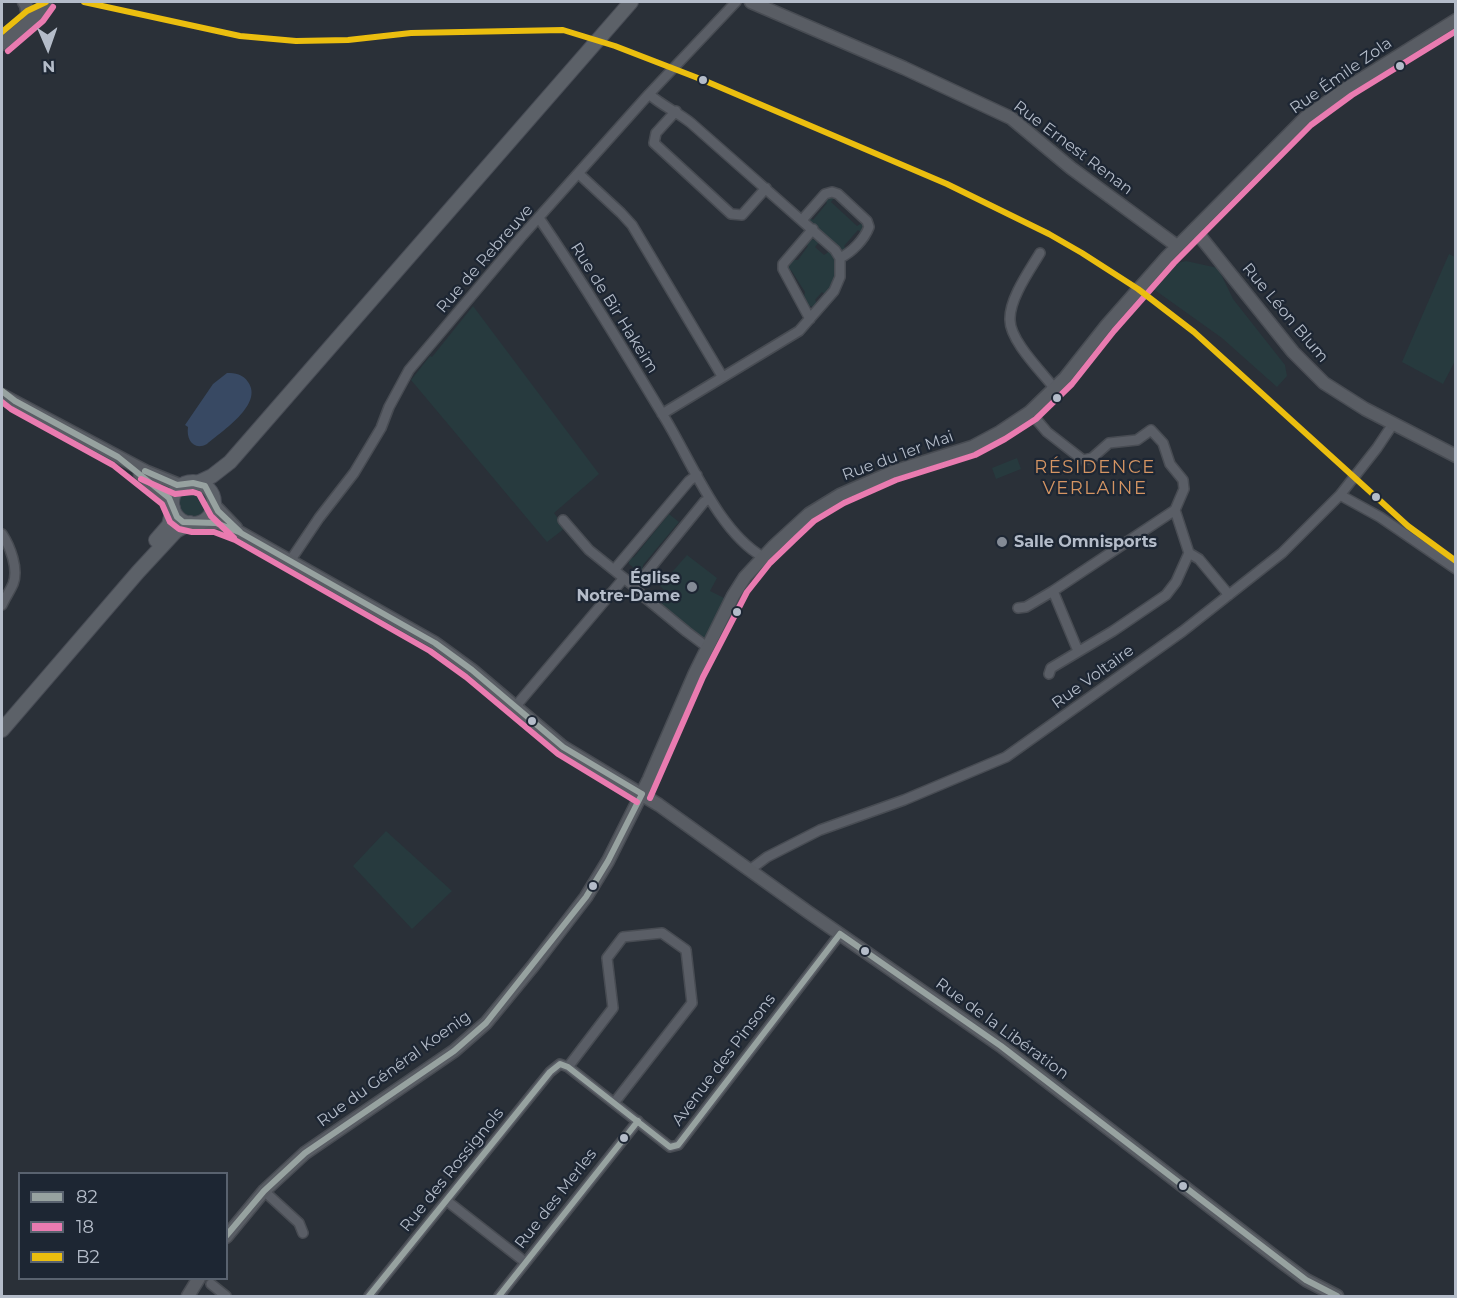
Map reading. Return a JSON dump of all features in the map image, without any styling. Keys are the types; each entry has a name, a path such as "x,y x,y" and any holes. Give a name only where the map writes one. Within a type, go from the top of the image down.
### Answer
{"main road":[{"path":"2,718 169,525 175,493 182,486 197,483 212,476 231,462 631,2"},
{"path":"2,730 176,531 209,516 231,462"},
{"path":"197,483 207,488 213,502"},
{"path":"172,505 179,519 195,523"}],"street":[{"path":"24,2 29,22"},
{"path":"2,44 37,15 46,2"},
{"name":"Rue de Rebreuve","path":"291,561 319,518 354,473 381,428 389,407 409,370 522,236 649,94 736,2"},
{"name":"Rue Ernest Renan","path":"751,2 904,68 1011,118 1071,168 1177,246"},
{"name":"Rue Émile Zola","path":"1177,246 1305,118 1347,88 1455,20"},
{"path":"649,94 659,103 676,111 766,188 813,229 840,258 840,278 834,291 799,331 662,414"},
{"path":"676,111 656,133 654,143 731,214 742,215 766,188"},
{"path":"579,174 632,225 722,376"},
{"path":"802,220 825,194 832,192 838,194 867,220 870,227 867,234 849,253 840,258"},
{"name":"Rue de Bir Hakeim","path":"539,218 610,326 709,499 746,544 763,557"},
{"path":"810,320 783,264 813,229"},
{"name":"Rue Léon Blum","path":"1195,230 1310,370 1343,396 1455,456"},
{"name":"Rue du 1er Mai","path":"642,794 707,647 739,587 763,557 809,514 840,495 893,472 972,447 1030,412 1055,389 1107,325 1177,246"},
{"path":"1040,253 1023,281 1009,318 1011,329 1018,341 1055,389"},
{"path":"2,393 117,457 182,486"},
{"path":"1018,608 1026,607 1053,591 1175,510 1184,489 1183,480 1170,464 1162,443 1151,429 1137,440 1109,443 1092,458 1083,460 1047,432 1030,412"},
{"name":"Rue Voltaire","path":"751,869 767,857 820,830 904,800 1006,757 1183,631 1282,553 1340,495 1377,448 1393,423"},
{"path":"117,457 163,493 172,505"},
{"path":"614,570 689,481 697,475"},
{"path":"1340,495 1387,522 1455,569"},
{"path":"635,586 704,502 709,499"},
{"path":"213,502 239,532"},
{"path":"1175,510 1189,553 1199,559 1229,595"},
{"path":"563,520 589,550 635,586 637,591 687,633 707,647"},
{"path":"195,523 219,523 239,532"},
{"name":"Rue de la Libération","path":"239,532 435,643 472,670 563,747 642,794 1001,1046 1298,1274 1337,1296"},
{"path":"2,534 8,543 15,568 14,582 2,605"},
{"path":"1049,674 1052,668 1166,595 1176,582 1189,553"},
{"path":"515,707 624,578"},
{"path":"1053,591 1078,651"},
{"name":"Rue du Général Koenig","path":"228,1235 264,1191 305,1153 454,1051 486,1023 586,897 608,861 642,794"},
{"name":"Rue des Rossignols","path":"369,1296 550,1072 564,1065 613,1008 607,958 623,937 662,933 686,950 692,1004 614,1103"},
{"name":"Avenue des Pinsons","path":"564,1065 670,1147 678,1145 840,934"},
{"name":"Rue des Merles","path":"499,1296 638,1121"},
{"path":"264,1191 299,1223 303,1233"},
{"path":"447,1201 525,1262"},
{"path":"188,1296 198,1280"},
{"path":"211,1284 226,1296"}],"green space":[{"path":"834,198 831,202 857,226 862,223 864,229 862,233 858,230 844,246 847,250 840,252 839,248 813,224 811,225 808,216 813,220 827,203 824,199"},
{"path":"812,239 819,242 815,247 824,255 830,251 837,268 835,279 827,296 822,292 815,300 818,304 814,307 805,305 803,301 805,292 791,270 787,273 789,260 798,260 808,246 804,244"},
{"path":"1449,254 1455,257 1455,361 1443,384 1402,362"},
{"path":"1186,261 1218,268 1233,299 1285,365 1287,376 1277,387 1222,338 1152,288 1173,264"},
{"path":"473,306 599,474 554,513 565,528 547,542 411,380"},
{"path":"1017,458 1021,469 996,479 992,468"},
{"path":"193,490 203,494 207,504 203,514 193,518 183,514 179,504 183,494"},
{"path":"669,514 679,522 643,565 642,571 638,571 629,564 629,559 634,557"},
{"path":"687,555 717,578 710,591 726,599 703,641 659,605 665,596 663,593 665,591 660,586"},
{"path":"386,831 452,891 412,929 353,866"}],"water":[{"path":"227,373 239,374 248,382 251,390 246,408 207,444 195,445 188,436 188,427 185,425 213,384"}],"transit line":[{"name":"B2","path":"2,32 27,11 46,2"},
{"name":"B2","path":"84,2 240,36 296,41 348,40 411,33 563,30 615,46 703,80 947,184 1049,234 1082,253 1138,289 1194,332 1408,526 1456,561"},
{"name":"18","path":"8,51 43,21 53,7"},
{"name":"18","path":"650,798 703,677 747,592 770,563 796,538 814,521 844,503 896,480 975,455 1036,419 1072,384 1114,331 1174,263 1311,125 1352,95 1456,31"},
{"name":"82","path":"2,391 15,401 118,457 169,498 177,517 183,522 216,523 239,532 435,643 472,670 563,747 642,794"},
{"name":"18","path":"2,402 113,465 162,504 170,522 179,529 192,532 214,532 235,540 430,651 466,677 558,754 637,802"},
{"name":"82","path":"145,471 177,485 193,483 205,486 218,511 240,532"},
{"name":"18","path":"141,479 175,494 193,492 199,494 211,516 234,538"},
{"name":"82","path":"228,1234 264,1191 305,1153 454,1051 486,1023 586,897 608,861 642,794"},
{"name":"82","path":"840,934 1001,1046 1306,1280 1337,1296"},
{"name":"82","path":"369,1296 550,1072 560,1064 568,1067 670,1147 678,1145 840,934"},
{"name":"82","path":"499,1296 638,1121"}],"place":[{"name":"Salle Omnisports","path":"1002,542"},
{"name":"Église Notre-Dame","path":"692,587"}],"district":[{"name":"RÉSIDENCE VERLAINE","path":"1095,478"}]}
